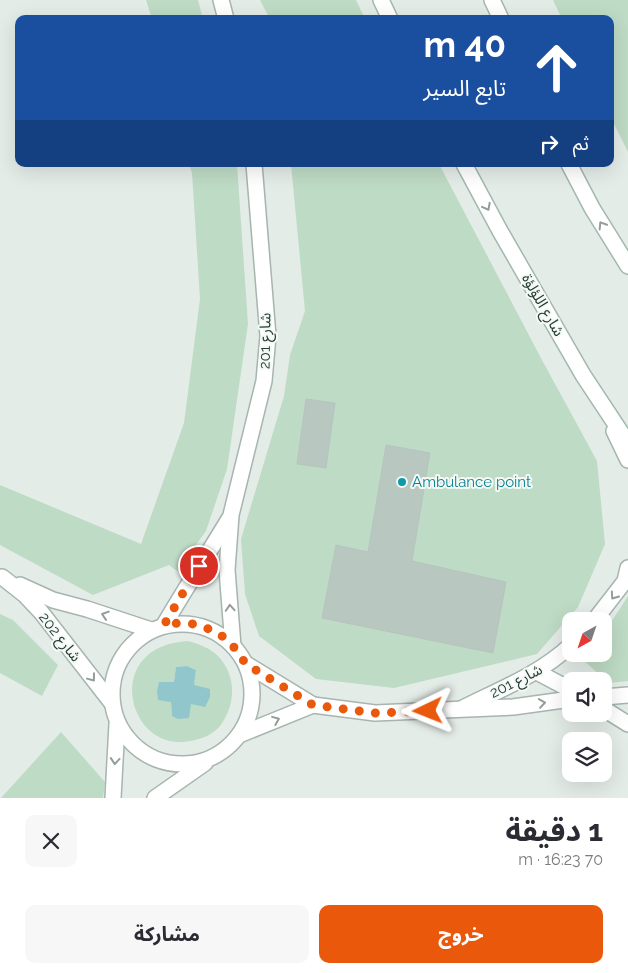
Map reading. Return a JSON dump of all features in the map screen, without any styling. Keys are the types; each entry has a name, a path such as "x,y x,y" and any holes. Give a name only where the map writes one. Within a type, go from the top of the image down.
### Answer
{"street":[{"path":"221,0 225,15"},
{"path":"381,0 388,15"},
{"path":"492,0 499,15"},
{"name":"شارع 201","path":"233,646 227,570 231,515 264,381 268,336 254,167"},
{"name":"شارع اللؤلؤة","path":"466,167 500,231 583,375 628,443"},
{"path":"572,167 592,208 628,266"},
{"path":"583,375 628,460"},
{"name":"شارع 201","path":"157,627 207,555 231,515"},
{"path":"601,612 625,581 628,568"},
{"name":"شارع 202","path":"1,577 53,600 157,627"},
{"name":"شارع 202","path":"1,577 25,595 41,612 111,702"},
{"path":"113,798 117,724 111,702 112,680 120,660 133,642 157,627 179,623 194,624 222,636 233,646 246,664 251,682 252,700 248,718 239,735 222,752 155,798"},
{"name":"شارع 201","path":"456,711 537,672 562,653"},
{"name":"شارع 201","path":"246,664 313,705 375,713 456,711 513,707 562,700"},
{"path":"537,672 562,685"},
{"path":"612,696 628,695"},
{"name":"شارع 201","path":"239,735 313,705"},
{"path":"612,714 628,724"},
{"path":"117,724 130,742 147,756 168,764 190,764 211,758"}],"green space":[{"path":"146,0 198,0 202,15 151,15"},
{"path":"260,0 356,0 363,15 268,15"},
{"path":"553,0 628,0 628,152 614,124 614,15 560,15"},
{"path":"190,167 237,167 248,324 227,469 206,531 177,571 169,565 93,595 0,545 0,485 141,544 184,423 200,299 192,173"},
{"path":"291,167 441,167 597,461 605,544 578,607 574,612 562,612 562,625 537,654 394,688 316,679 259,636 245,594 241,539 284,396 290,355 305,311"},
{"path":"628,596 628,681 612,683 612,672 597,672 585,662 612,662 612,621"},
{"path":"0,614 13,620 58,665 42,696 0,673"},
{"path":"188,641 200,645 218,656 229,672 232,691 229,709 220,726 203,738 190,741 169,741 151,732 139,716 133,698 134,678 142,661 160,647","holes":["187,666 196,670 191,704 172,716 171,702 176,667"]},
{"path":"61,732 105,782 103,798 1,798"}],"water":[{"path":"187,666 196,670 194,685 210,689 210,697 205,707 191,704 189,718 178,719 172,716 171,702 158,700 157,692 159,682 174,682 176,667"}],"building":[{"path":"306,399 335,403 326,468 297,464"},
{"path":"386,445 430,453 412,561 506,582 493,653 322,618 336,545 368,552"}],"place":[{"name":"Ambulance point","path":"402,482"}],"route":[{"path":"199,566 164,625 194,624 209,629 222,636 233,646 246,664 313,705 375,713 428,711"}]}
